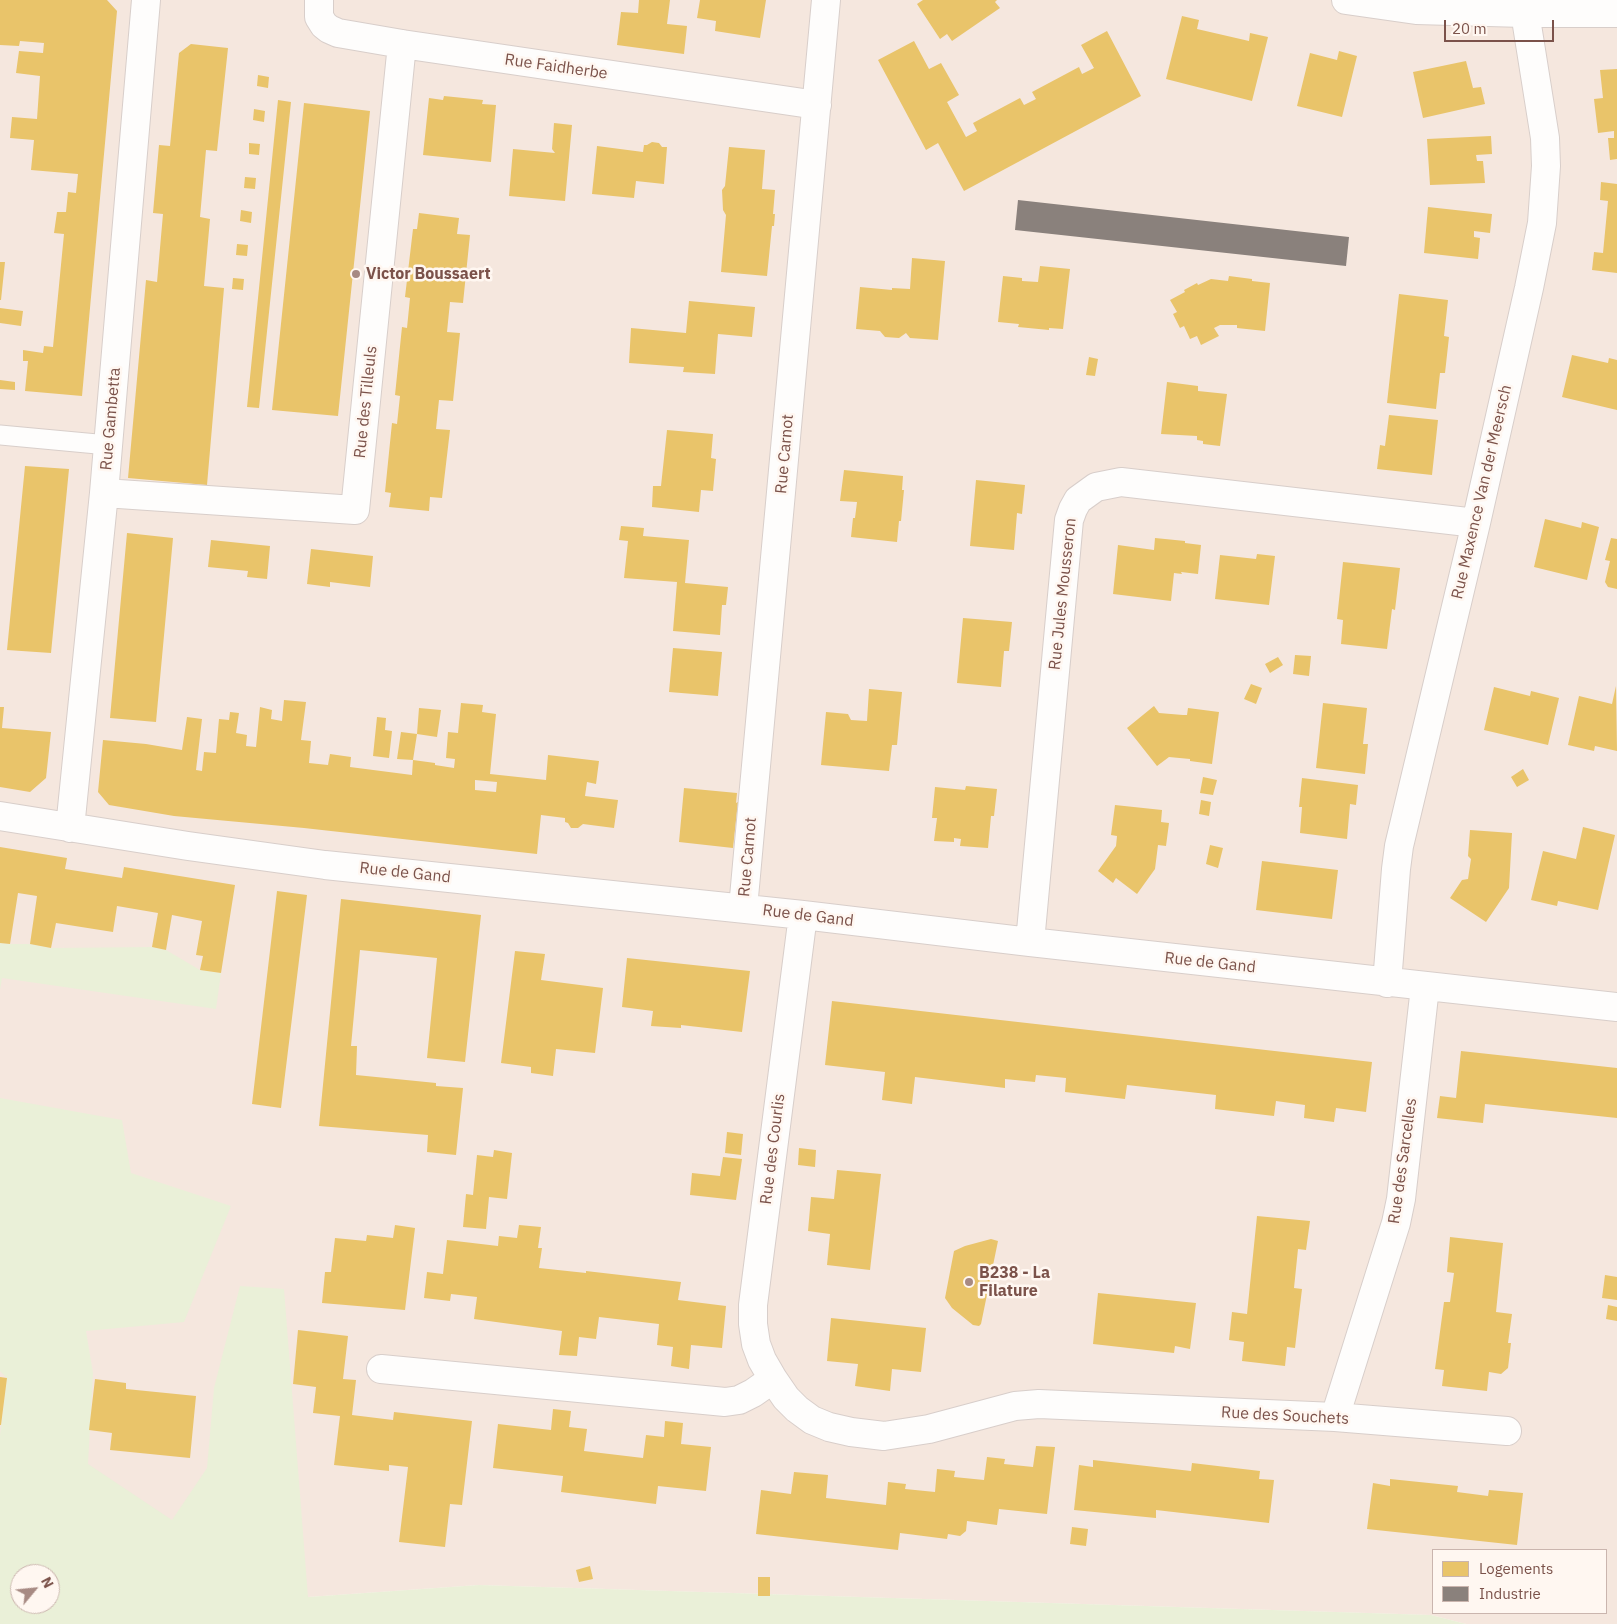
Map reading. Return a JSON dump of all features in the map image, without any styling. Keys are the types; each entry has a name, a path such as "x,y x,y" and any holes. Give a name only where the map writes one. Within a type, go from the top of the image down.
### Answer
{"street":[{"name":"Rue Faidherbe","path":"319,0 319,17 324,25 338,33 817,105"},
{"name":"Rue Carnot","path":"743,908 826,0"},
{"path":"1346,0 1416,10 1523,6 1617,12"},
{"name":"Rue Gambetta","path":"70,828 104,493 145,5"},
{"name":"Rue Maxence Van der Meersch","path":"1387,983 1399,846 1476,523 1542,223 1546,166 1545,138 1523,6"},
{"name":"Rue des Tilleuls","path":"104,493 355,510 402,44"},
{"name":"Rue Jules Mousseron","path":"1030,942 1069,520 1072,509 1078,500 1096,487 1121,482 1476,523"},
{"name":"Rue de Gand","path":"0,816 188,846 325,865 743,908 1387,983 1617,1007"},
{"name":"Rue des Courlis","path":"804,915 753,1305 756,1344 762,1360 786,1398 797,1409 812,1420 829,1427 851,1432 884,1436 929,1429 1015,1406 1062,1405"},
{"name":"Rue des Sarcelles","path":"1335,1417 1396,1223 1401,1199 1425,987"},
{"path":"381,1369 726,1402 739,1400 773,1379"},
{"name":"Rue des Souchets","path":"1062,1405 1335,1417 1507,1431"}],"lane":[{"path":"0,435 108,446"}],"shaded area":[{"path":"0,0 1617,0 1617,1624 1466,1624 1431,1615 479,1585 308,1597 60,1575 60,1564 10,1564 10,1588 0,1601"}],"green space":[{"path":"0,943 30,944 51,948 152,947 166,950 200,970 221,973 216,1009 2,978 0,990"},
{"path":"0,1098 122,1120 131,1173 231,1206 184,1322 86,1331 93,1373 88,1464 172,1520 207,1468 214,1388 240,1286 284,1289 308,1597 479,1585 1431,1615 1466,1624 0,1624 0,1435 7,1378 0,1371"}],"building: Logements":[{"path":"0,0 107,0 117,11 82,396 25,391 28,361 23,361 23,350 43,353 44,346 53,347 64,234 54,233 57,212 66,212 68,192 76,193 78,174 31,170 34,140 10,138 12,117 37,119 40,76 16,73 19,51 43,53 44,43 20,41 19,46 0,45"},
{"path":"639,0 670,0 667,24 687,26 684,54 617,45 621,12 638,13"},
{"path":"700,0 766,0 760,38 715,31 716,21 697,18"},
{"path":"923,0 997,0 995,2 1000,8 952,41 947,34 940,39 917,4"},
{"path":"1182,16 1199,20 1197,29 1249,41 1250,33 1268,37 1252,101 1166,79"},
{"path":"1107,31 1141,96 964,191 938,143 926,150 878,60 914,41 929,69 941,63 959,95 947,102 966,137 977,131 973,123 1020,98 1024,105 1036,99 1032,92 1079,67 1082,74 1094,68 1081,45"},
{"path":"191,44 228,48 217,151 206,150 200,217 210,219 204,286 224,288 207,485 128,478 146,280 157,282 163,214 153,213 159,145 170,146 179,53"},
{"path":"1339,51 1357,56 1342,117 1297,106 1310,53 1337,60"},
{"path":"1466,61 1473,88 1481,87 1485,104 1423,118 1413,72"},
{"path":"1617,69 1617,159 1610,160 1608,138 1614,138 1614,131 1598,133 1594,99 1603,98 1600,70"},
{"path":"258,75 269,77 268,88 257,86"},
{"path":"444,96 483,100 482,104 496,105 491,162 423,155 429,98 443,100"},
{"path":"278,100 291,102 259,408 247,407"},
{"path":"304,103 370,111 338,416 272,410"},
{"path":"254,109 265,111 264,122 253,120"},
{"path":"554,123 572,125 565,201 509,196 513,149 555,153 552,149"},
{"path":"1491,136 1492,154 1476,155 1477,161 1483,161 1485,183 1430,185 1427,139"},
{"path":"652,142 659,143 662,147 667,147 664,184 636,181 634,198 592,194 597,146 643,152 644,145"},
{"path":"249,143 260,144 259,155 249,154"},
{"path":"729,147 765,150 762,189 775,190 774,226 772,226 767,276 721,272 726,215 723,210 722,190 725,186"},
{"path":"245,177 256,178 255,189 244,188"},
{"path":"1601,182 1617,184 1617,273 1592,270 1594,252 1603,253 1608,201 1600,200"},
{"path":"1428,207 1492,214 1490,233 1474,231 1474,237 1480,238 1478,259 1424,253"},
{"path":"241,210 252,212 251,223 240,221"},
{"path":"419,213 459,218 457,234 470,235 463,303 450,302 447,332 460,333 453,401 439,400 436,429 450,430 442,498 430,497 429,511 389,507 391,493 385,492 392,423 397,424 400,396 395,395 402,327 407,328 410,298 405,297 413,229 417,229"},
{"path":"237,244 248,245 247,256 236,255"},
{"path":"912,258 945,261 938,340 910,338 906,333 899,338 885,337 880,331 856,329 860,287 892,290 892,288 910,289"},
{"path":"0,262 5,262 1,300 0,300"},
{"path":"1040,266 1070,269 1063,329 1049,328 1049,330 1018,327 1019,324 998,322 1003,276 1022,278 1022,281 1038,282"},
{"path":"1229,276 1270,283 1265,331 1237,328 1237,325 1220,325 1214,328 1219,336 1201,345 1197,336 1190,339 1184,326 1180,328 1173,314 1177,312 1170,300 1197,283 1198,285 1211,279 1228,281"},
{"path":"233,278 244,279 243,290 232,289"},
{"path":"1399,294 1448,300 1444,336 1449,337 1445,373 1440,373 1436,409 1387,403"},
{"path":"689,301 755,307 752,337 718,334 715,374 683,372 684,367 629,363 631,328 686,333"},
{"path":"0,308 23,311 21,326 0,323"},
{"path":"1572,355 1608,363 1609,358 1617,360 1617,410 1562,397"},
{"path":"1089,357 1098,359 1095,376 1086,375"},
{"path":"0,380 15,382 15,390 0,389"},
{"path":"1167,382 1198,386 1198,391 1227,394 1220,446 1203,444 1203,441 1197,440 1197,436 1161,434"},
{"path":"1389,415 1438,420 1432,475 1377,469 1380,445 1385,446"},
{"path":"667,430 713,434 711,458 716,459 713,491 701,490 699,512 652,507 653,486 661,486"},
{"path":"25,466 69,469 51,653 7,650"},
{"path":"844,470 903,476 902,490 904,490 897,542 851,537 857,502 840,501"},
{"path":"976,480 1025,485 1022,514 1017,513 1014,550 970,546"},
{"path":"1545,519 1581,528 1582,522 1599,527 1587,580 1534,567"},
{"path":"621,526 644,528 643,536 689,540 685,583 728,587 726,605 722,605 720,635 673,631 677,582 624,578 628,541 619,540"},
{"path":"127,533 173,538 156,722 110,718"},
{"path":"1155,538 1185,541 1185,543 1201,545 1198,574 1174,573 1171,601 1113,594 1118,545 1154,550"},
{"path":"1611,538 1617,539 1617,589 1608,587 1605,582 1610,561 1605,560"},
{"path":"211,540 270,546 267,579 247,577 248,571 208,567"},
{"path":"311,549 373,556 370,587 330,582 330,587 307,584"},
{"path":"1257,554 1275,556 1269,605 1215,599 1220,555 1256,559"},
{"path":"1343,562 1400,568 1395,610 1392,609 1387,649 1341,644 1343,620 1337,619"},
{"path":"963,618 1012,622 1009,651 1004,651 1001,687 957,683"},
{"path":"673,648 722,652 718,696 669,692"},
{"path":"1295,655 1311,656 1309,676 1293,674"},
{"path":"1278,657 1283,665 1270,673 1265,664"},
{"path":"1251,684 1262,688 1256,704 1244,699"},
{"path":"1616,686 1617,751 1595,746 1594,751 1568,745 1579,696 1612,704"},
{"path":"1494,687 1530,696 1531,691 1559,698 1548,745 1484,730"},
{"path":"869,689 902,692 897,745 892,745 889,771 821,765 826,712 848,714 851,720 867,721"},
{"path":"284,700 306,702 301,740 311,741 309,763 328,765 330,754 351,757 350,767 412,775 413,760 454,768 455,759 446,758 448,732 458,733 461,703 483,705 482,712 496,714 490,774 546,780 548,755 599,761 596,784 587,782 585,796 618,800 614,828 583,824 578,828 571,828 565,822 565,818 541,815 537,854 304,828 174,816 109,805 98,792 103,740 182,750 187,717 202,719 196,770 202,771 204,752 216,753 219,719 229,720 230,712 239,713 236,733 247,735 246,746 256,747 260,707 272,710 271,719 282,721","holes":["475,780 497,782 496,792 475,790"]},
{"path":"1323,703 1367,708 1363,744 1368,744 1365,774 1316,768"},
{"path":"1154,706 1159,713 1187,715 1188,708 1219,712 1212,764 1169,757 1157,766 1127,728"},
{"path":"0,707 4,707 2,728 51,732 46,778 30,792 0,787"},
{"path":"419,708 441,710 437,737 417,734"},
{"path":"377,717 386,718 385,730 392,731 389,758 373,756"},
{"path":"401,732 417,734 413,760 397,759"},
{"path":"1523,769 1529,780 1517,787 1511,777"},
{"path":"1203,777 1217,780 1213,795 1200,793"},
{"path":"1302,778 1358,785 1356,805 1350,804 1347,839 1300,833 1302,807 1299,807"},
{"path":"966,786 997,789 994,816 991,816 988,848 960,846 961,839 954,838 954,842 934,841 937,818 932,818 935,787 965,790"},
{"path":"684,788 737,793 736,803 738,802 733,848 679,842"},
{"path":"1201,800 1211,802 1209,816 1199,814"},
{"path":"1115,805 1162,810 1161,822 1169,823 1166,846 1158,845 1155,869 1137,894 1116,878 1113,883 1098,871 1116,846 1117,836 1111,835"},
{"path":"1583,827 1615,835 1598,910 1558,901 1557,906 1531,900 1543,851 1576,859"},
{"path":"1470,830 1512,833 1509,888 1486,922 1450,898 1462,880 1468,879 1471,859 1468,856"},
{"path":"1210,845 1223,848 1218,868 1206,864"},
{"path":"0,847 67,858 65,869 122,878 124,867 235,885 221,973 200,970 203,956 196,955 202,921 172,915 166,950 152,947 158,913 117,906 113,932 56,923 51,948 30,944 37,896 18,893 10,944 0,943"},
{"path":"1262,861 1338,870 1332,919 1256,910"},
{"path":"277,891 307,895 281,1108 252,1104"},
{"path":"341,899 481,915 465,1062 427,1058 437,958 360,950 351,1046 357,1046 356,1075 436,1083 436,1086 463,1088 456,1155 427,1152 428,1135 319,1126"},
{"path":"515,951 545,954 541,980 603,988 595,1053 556,1049 553,1076 531,1073 531,1067 501,1063"},
{"path":"627,958 750,971 742,1032 681,1025 681,1028 651,1026 653,1011 622,1007"},
{"path":"832,1001 1372,1062 1366,1112 1336,1108 1334,1122 1304,1118 1305,1105 1276,1101 1274,1116 1215,1109 1216,1095 1127,1085 1125,1099 1065,1092 1066,1078 1036,1075 1035,1082 1005,1079 1005,1088 915,1077 912,1104 882,1100 885,1072 825,1065"},
{"path":"1461,1051 1617,1068 1617,1118 1485,1104 1483,1123 1437,1118 1440,1096 1456,1098"},
{"path":"727,1132 743,1134 741,1155 725,1153"},
{"path":"799,1148 816,1150 815,1167 798,1165"},
{"path":"494,1150 512,1153 507,1199 489,1197 486,1229 463,1227 466,1194 473,1195 477,1155 493,1157"},
{"path":"723,1157 742,1159 736,1200 690,1195 692,1173 720,1176"},
{"path":"837,1170 881,1174 870,1270 827,1265 830,1234 808,1231 811,1197 834,1199"},
{"path":"1257,1216 1310,1221 1306,1250 1298,1249 1294,1288 1302,1289 1295,1348 1287,1347 1285,1366 1242,1361 1244,1342 1229,1340 1232,1312 1247,1314"},
{"path":"395,1225 415,1228 405,1310 322,1303 325,1272 331,1272 335,1238 366,1241 367,1235 393,1238"},
{"path":"519,1225 541,1227 538,1248 542,1248 539,1268 586,1273 586,1271 681,1282 678,1300 726,1306 722,1348 691,1345 689,1369 671,1366 673,1347 657,1345 659,1324 599,1317 596,1339 579,1337 577,1356 559,1355 562,1331 474,1319 477,1297 451,1294 450,1301 424,1298 427,1272 443,1274 447,1240 498,1246 499,1236 517,1238"},
{"path":"1450,1237 1503,1243 1496,1312 1512,1314 1508,1343 1511,1343 1508,1368 1501,1374 1489,1372 1487,1391 1442,1386 1444,1370 1435,1369 1444,1302 1450,1302 1454,1273 1447,1272"},
{"name":"B238 - La Filature","path":"991,1239 998,1241 981,1324 979,1326 973,1325 952,1308 945,1298 954,1251"},
{"path":"1605,1275 1617,1277 1617,1300 1602,1298"},
{"path":"1098,1293 1196,1303 1190,1349 1175,1346 1174,1353 1093,1344"},
{"path":"1608,1305 1617,1307 1617,1321 1606,1319"},
{"path":"831,1318 926,1328 921,1372 892,1369 890,1391 855,1386 858,1364 827,1361"},
{"path":"298,1330 348,1336 343,1379 356,1380 352,1415 393,1420 394,1412 472,1421 462,1505 450,1504 445,1547 399,1542 408,1467 389,1465 389,1471 334,1465 340,1416 313,1413 316,1387 293,1384"},
{"path":"0,1377 7,1378 1,1425 0,1425"},
{"path":"95,1379 126,1383 126,1389 196,1396 190,1458 110,1450 112,1433 89,1430"},
{"path":"553,1409 571,1411 569,1427 587,1429 584,1451 643,1458 646,1435 664,1437 665,1421 683,1423 681,1444 711,1447 706,1491 658,1486 656,1504 561,1492 563,1476 493,1468 498,1424 551,1430"},
{"path":"1036,1446 1055,1447 1047,1514 999,1509 997,1525 967,1521 966,1531 960,1536 948,1534 947,1539 900,1533 898,1550 756,1534 761,1490 791,1494 794,1472 828,1475 826,1498 886,1505 888,1482 906,1484 905,1489 935,1492 937,1469 955,1471 954,1477 984,1480 987,1457 1005,1459 1004,1464 1033,1467"},
{"path":"1093,1460 1191,1471 1192,1463 1260,1471 1259,1479 1274,1480 1269,1523 1156,1510 1156,1518 1074,1510 1079,1465 1093,1467"},
{"path":"1390,1479 1458,1486 1457,1492 1488,1496 1489,1490 1523,1493 1517,1545 1367,1529 1373,1483 1390,1486"},
{"path":"1072,1527 1088,1529 1086,1546 1070,1544"},
{"path":"590,1566 593,1579 579,1582 576,1570"},
{"path":"758,1577 770,1577 770,1596 758,1596"}],"building: Industrie":[{"path":"1018,200 1349,237 1346,266 1015,230"}],"place":[{"name":"Victor Boussaert","path":"356,274"},
{"name":"B238 - La Filature","path":"969,1282"}]}
